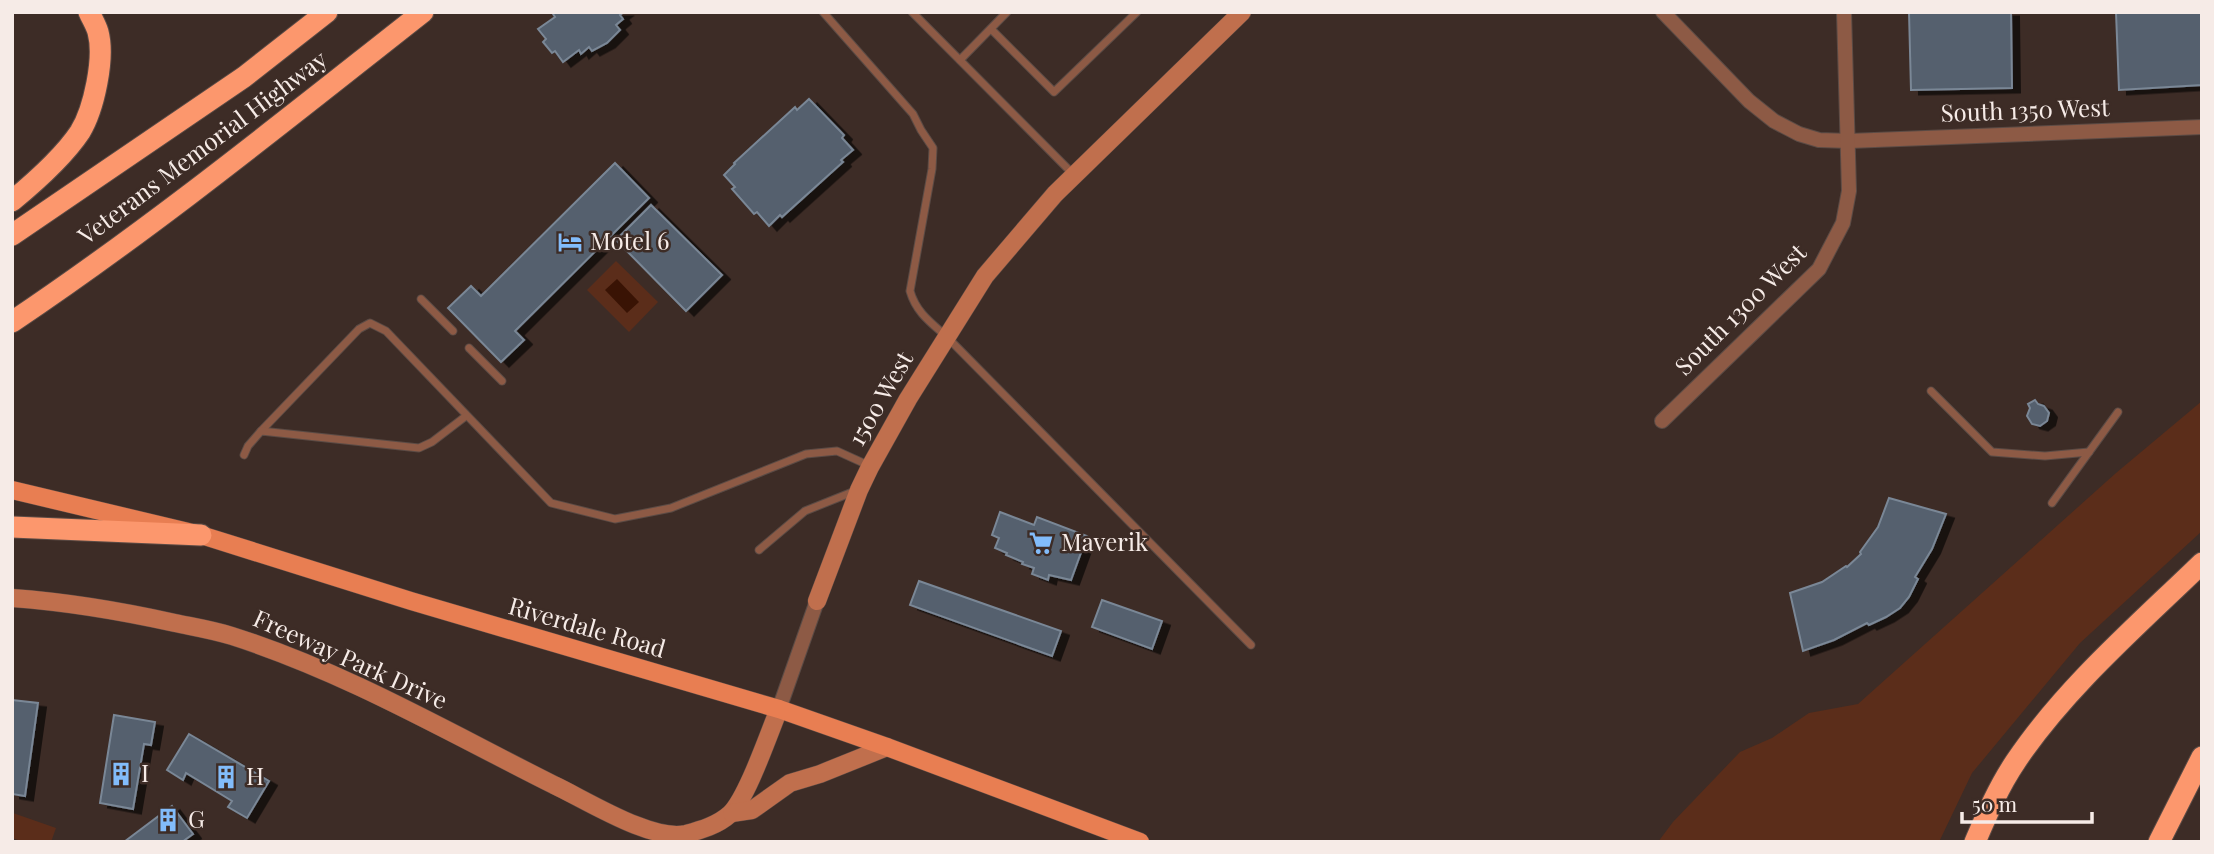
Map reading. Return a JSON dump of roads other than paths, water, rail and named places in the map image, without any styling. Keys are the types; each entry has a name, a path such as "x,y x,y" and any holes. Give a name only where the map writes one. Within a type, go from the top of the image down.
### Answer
{"highway":[{"path":"12,201 41,177 80,131 86,118 99,70 98,34 89,12"},
{"name":"Veterans Memorial Highway","path":"12,235 244,77 327,12"},
{"name":"Veterans Memorial Highway","path":"12,322 270,134 423,12"},
{"path":"12,527 201,535"},
{"path":"1967,842 2016,762 2052,714 2202,562"},
{"path":"2159,842 2202,757"},
{"path":"1975,842 1987,813"}],"main road":[{"name":"Riverdale Road","path":"12,490 201,535 411,601 779,709 1140,842"}],"street":[{"name":"1500 West","path":"732,813 748,785 779,709 859,490 946,336 985,276 1055,194 1242,12"},
{"name":"South 1350 West","path":"1663,12 1749,101 1774,121 1798,134 1819,140 2202,127"},
{"name":"South 1300 West","path":"1662,421 1819,269 1843,223 1849,191 1850,141 1844,12"},
{"name":"Freeway Park Drive","path":"12,598 53,601 120,612 230,635 326,671 408,709 645,836"},
{"path":"645,836 683,835 716,824 732,813 752,810 790,783 887,747"}],"lane":[{"path":"823,12 913,114 933,148 932,169 910,291 914,305 1251,645"},
{"path":"912,12 1074,176"},
{"path":"960,60 1007,12"},
{"path":"991,29 1054,92 1137,12"},
{"path":"421,299 453,331"},
{"path":"244,455 248,446 359,329 370,323 386,331 551,503 615,519 671,508 806,454 837,451 870,467"},
{"path":"469,348 502,381"},
{"path":"1931,391 1992,452 2045,456 2089,452"},
{"path":"2052,503 2118,412"},
{"path":"261,432 419,447 432,442 466,416"},
{"path":"759,550 805,511 859,490"}],"place":[{"name":"Motel 6","path":"570,242"},
{"name":"Maverik","path":"1041,543"},
{"name":"I","path":"121,774"},
{"name":"H","path":"226,777"},
{"name":"G","path":"168,820"}]}
